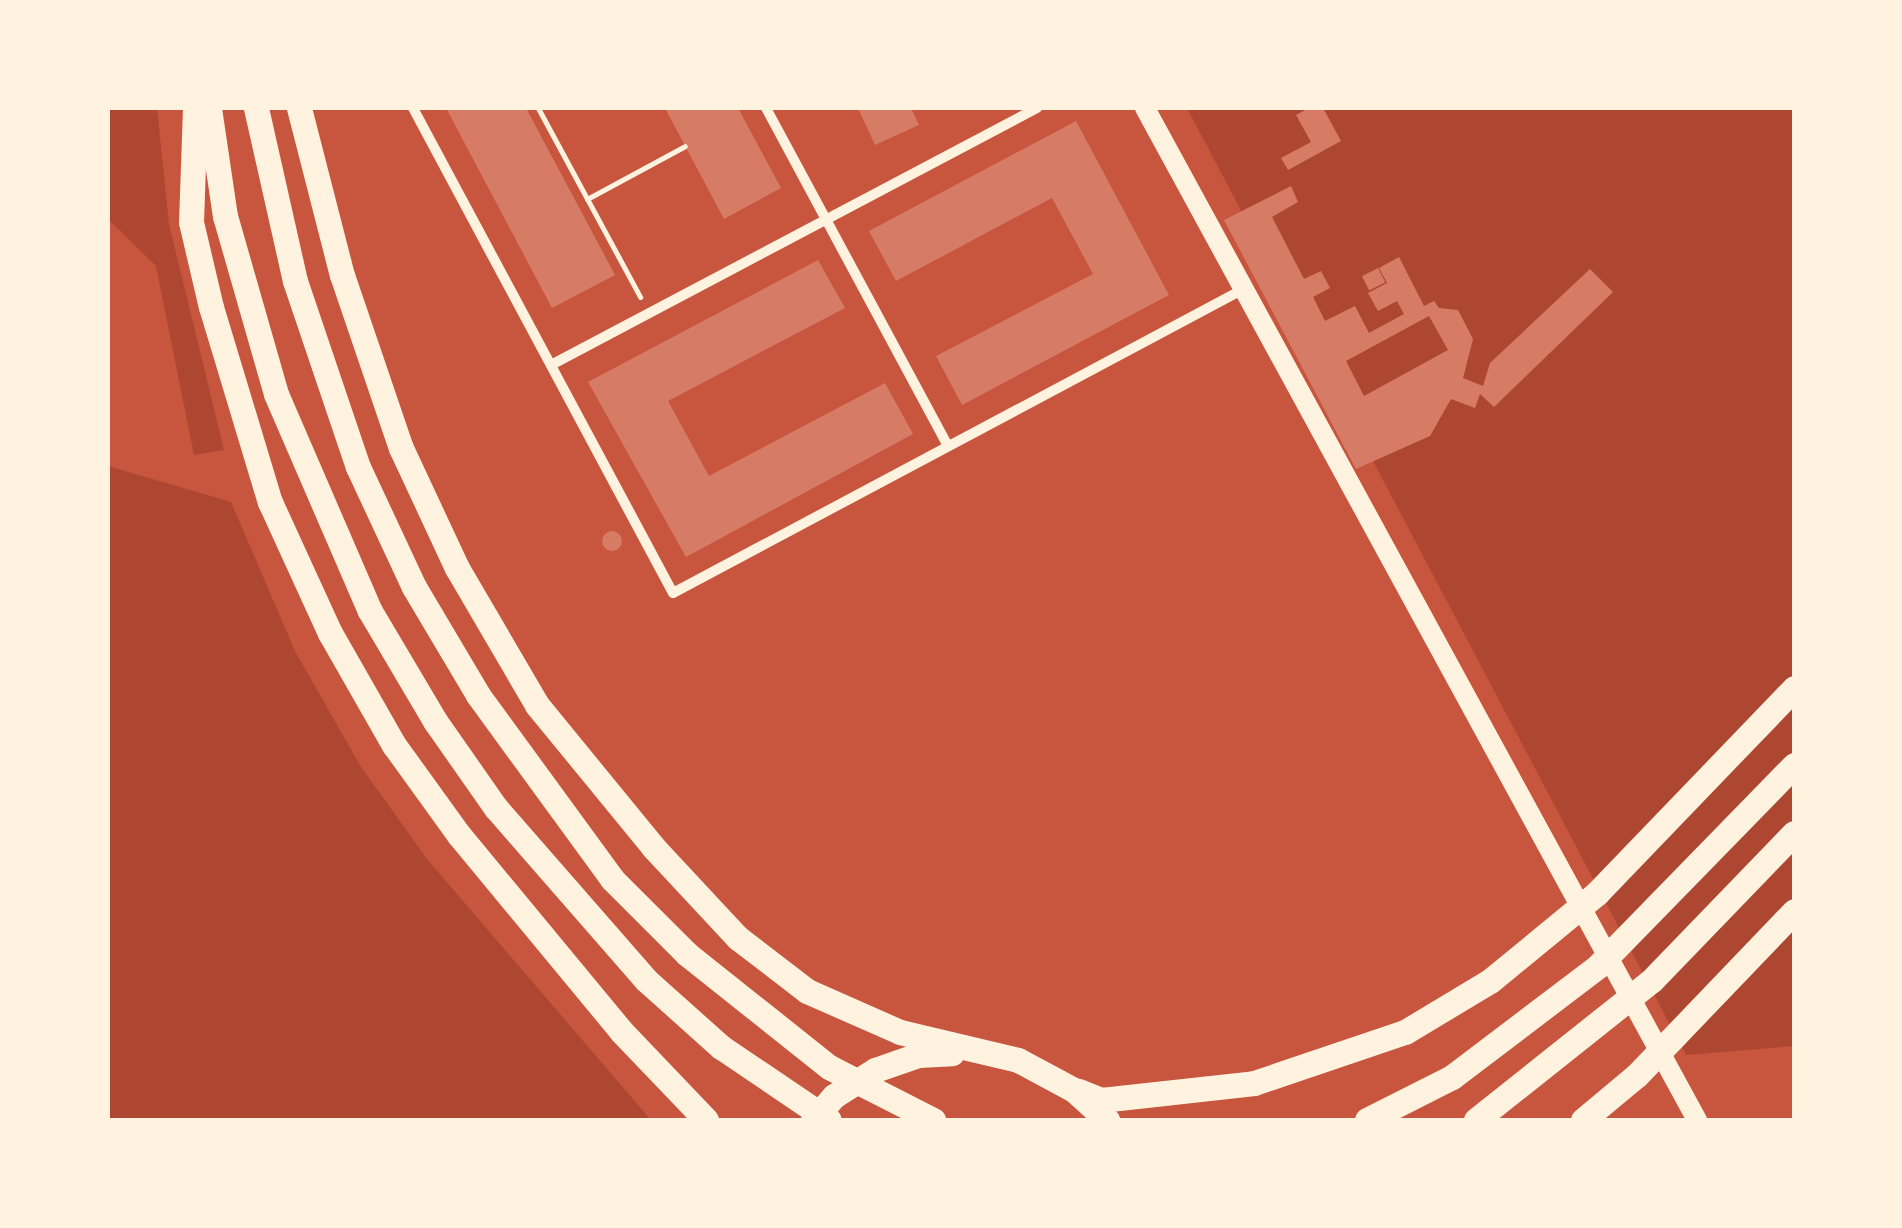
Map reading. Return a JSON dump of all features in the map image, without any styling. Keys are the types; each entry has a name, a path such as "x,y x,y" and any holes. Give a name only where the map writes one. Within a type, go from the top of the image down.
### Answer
{"highway":[{"path":"195,108 191,222 211,307 270,502 330,633 394,745 459,834 621,1031 706,1120"},
{"path":"209,108 225,216 276,394 370,611 435,721 496,808 646,980 721,1046 829,1120"},
{"path":"256,108 295,280 358,467 414,587 478,696 612,879 686,954 829,1066 933,1120"},
{"path":"299,108 365,350 457,568 538,705 654,848 738,938 806,991 900,1032 1018,1060 1101,1100 1235,1086 1298,1073 1405,1032 1490,981 1596,893 1794,688"},
{"path":"1367,1120 1452,1077 1598,966 1794,766"},
{"path":"1476,1120 1638,992 1794,833"},
{"path":"1583,1120 1637,1074 1794,911"},
{"path":"812,1120 834,1096 875,1070 918,1054 982,1052"},
{"path":"1074,1090 1107,1120"}],"main road":[{"path":"1144,108 1240,291 1697,1120"}],"street":[{"path":"413,108 672,593 1240,291"},
{"path":"766,108 948,446"},
{"path":"550,365 1038,108"}],"path":[{"path":"538,108 648,313"},
{"path":"587,199 686,146"}],"shaded area":[{"path":"108,108 157,108 169,224 224,450 194,455 156,266 108,219"},
{"path":"1187,108 1794,108 1794,1046 1686,1055"},
{"path":"108,466 231,502 295,651 361,767 427,859 651,1120 108,1120"}],"building":[{"path":"446,108 526,108 615,275 552,308"},
{"path":"665,108 738,108 781,188 724,219"},
{"path":"858,108 911,108 919,125 875,145"},
{"path":"1309,108 1323,108 1341,141 1288,170 1281,158 1311,142 1296,115"},
{"path":"1076,121 1169,295 962,405 936,356 1093,274 1052,198 896,281 869,231"},
{"path":"1291,186 1298,202 1272,217 1304,279 1321,271 1330,288 1313,297 1325,321 1355,306 1369,333 1404,314 1397,301 1378,311 1368,293 1387,283 1379,268 1399,257 1424,306 1434,301 1439,308 1458,310 1473,339 1463,378 1483,386 1490,363 1590,269 1613,292 1494,407 1480,394 1475,408 1451,399 1430,436 1356,469 1224,220","holes":["1429,316 1448,350 1364,396 1346,361"]},
{"path":"818,260 845,308 668,401 709,476 885,383 913,434 686,557 588,382"},
{"path":"1378,268 1385,282 1369,290 1362,276"},
{"path":"608,531 616,531 622,541 616,551 608,551 602,545 602,537"}]}
